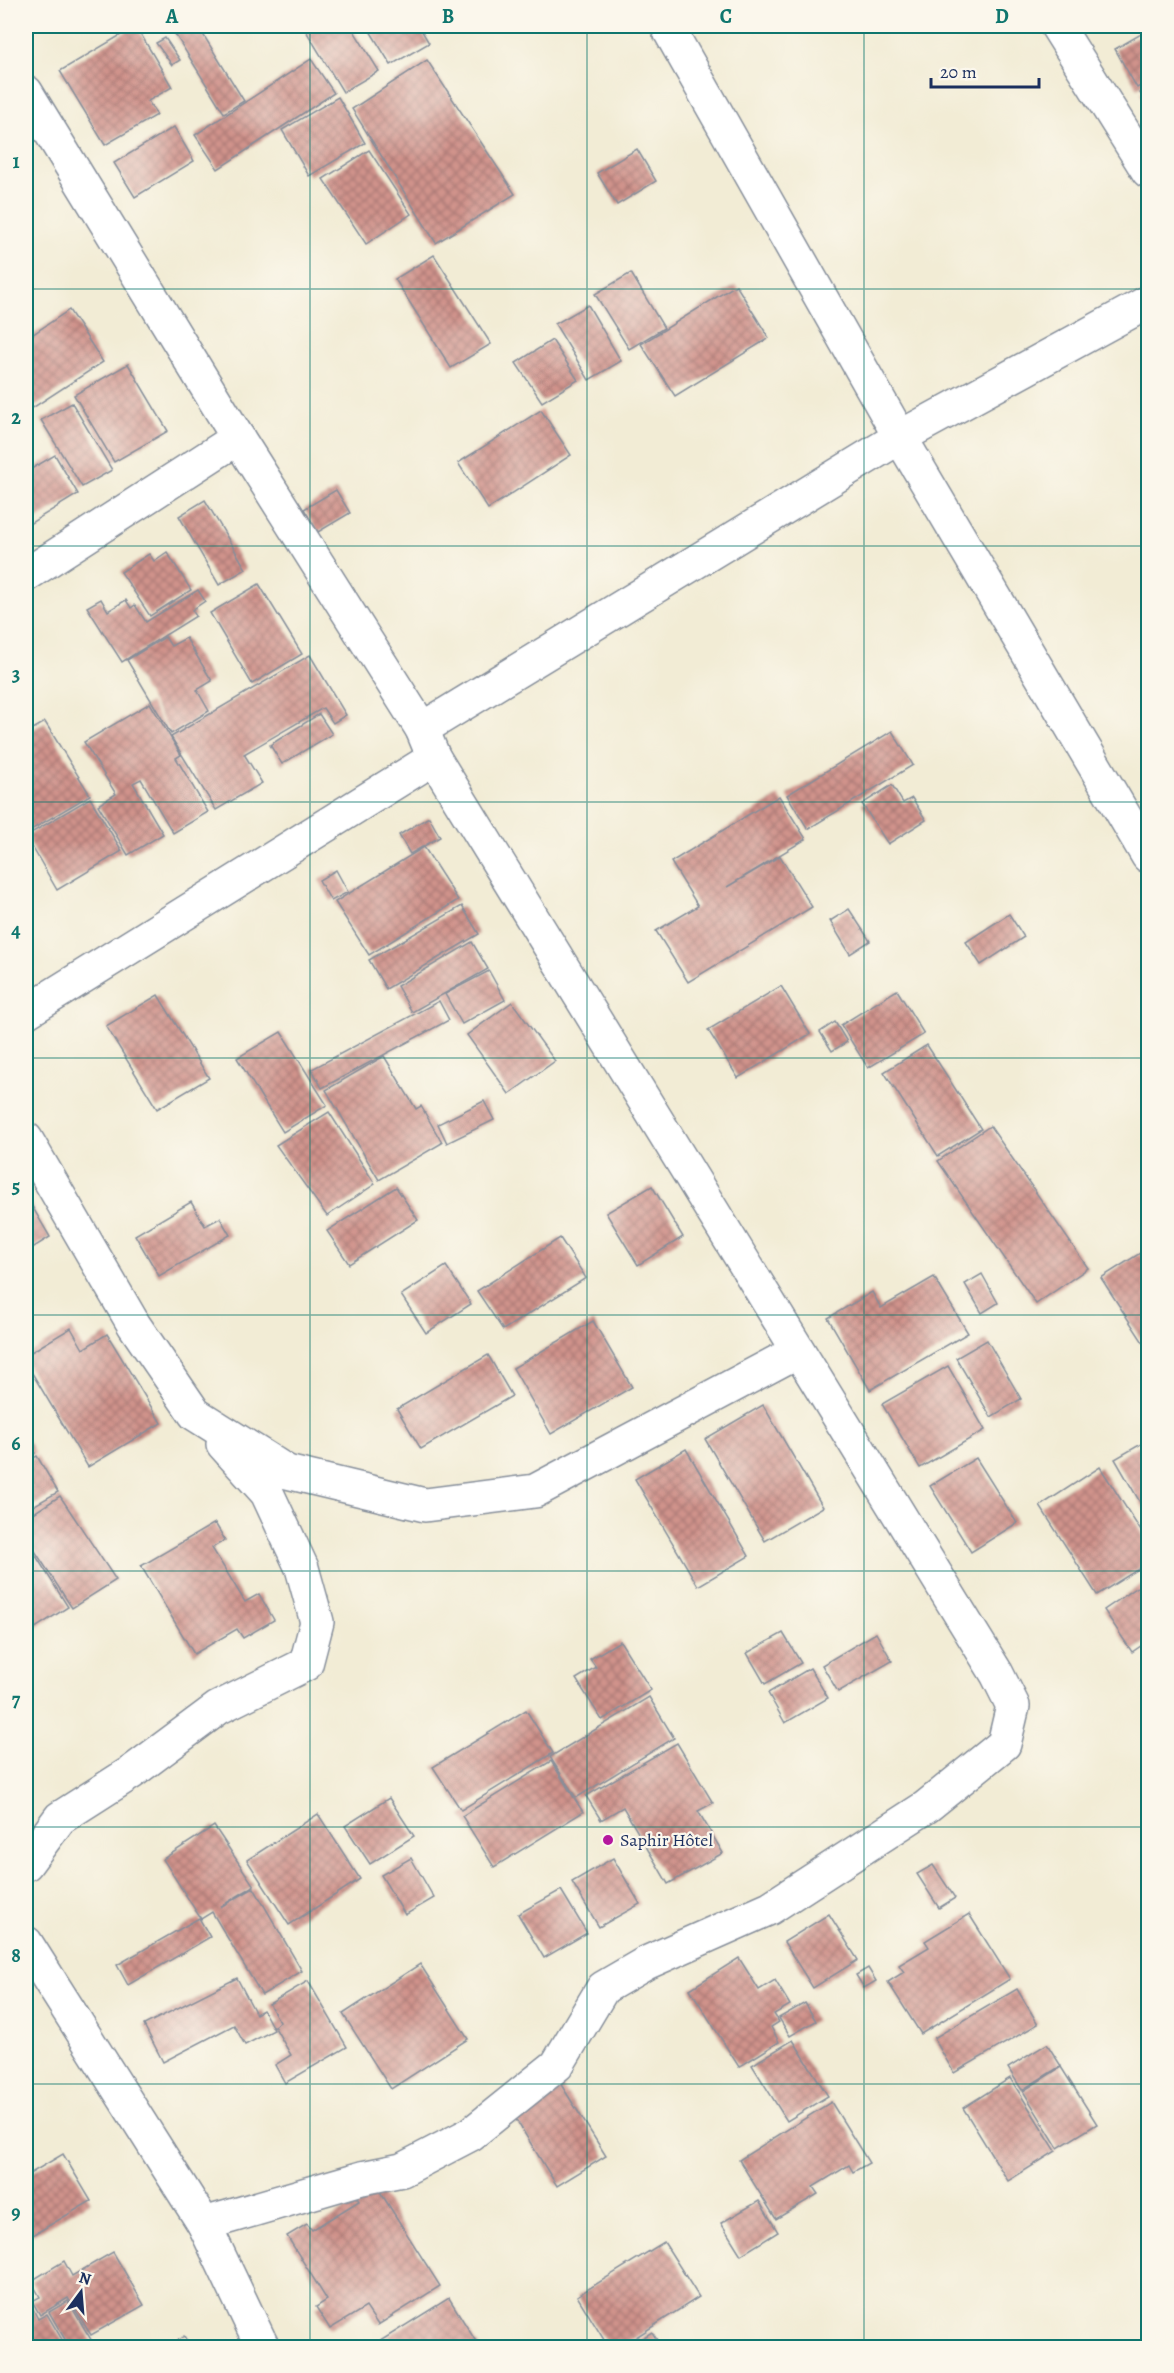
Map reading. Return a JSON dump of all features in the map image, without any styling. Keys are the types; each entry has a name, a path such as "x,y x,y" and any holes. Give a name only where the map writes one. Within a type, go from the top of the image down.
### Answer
{"street":[{"path":"667,26 900,437 1149,856"},
{"path":"1057,26 1149,171"},
{"path":"26,92 428,744 996,1674 1013,1706 1004,1744 926,1807 770,1908 646,1963 603,1988 557,2065 471,2134 402,2170 362,2178 204,2224"},
{"path":"26,1012 428,744 900,437 1149,302"},
{"path":"26,575 238,438"},
{"path":"26,1864 60,1818 132,1772 218,1708 306,1664 317,1622 302,1568 267,1493 195,1414 134,1325 30,1154"},
{"path":"195,1414 287,1472 425,1505 535,1491 798,1351"},
{"path":"26,1943 204,2224 263,2348"}],"building":[{"path":"136,26 172,87 148,101 157,115 105,145 60,71"},
{"path":"170,26 198,26 244,101 224,113"},
{"path":"303,26 351,26 379,71 343,92"},
{"path":"367,26 419,26 429,43 391,65"},
{"path":"1148,30 1148,82 1137,88 1115,49"},
{"path":"165,38 180,60 172,65 156,43"},
{"path":"311,59 334,93 218,169 195,135"},
{"path":"427,60 515,194 436,243 352,109"},
{"path":"1148,88 1148,106 1140,93"},
{"path":"338,97 365,143 309,176 282,130"},
{"path":"174,127 194,161 135,197 114,163"},
{"path":"637,149 656,181 617,205 597,173"},
{"path":"369,150 411,214 366,244 323,179"},
{"path":"434,255 491,344 451,368 395,279"},
{"path":"631,273 664,328 629,349 595,294"},
{"path":"736,285 769,338 675,396 641,344"},
{"path":"588,305 621,361 589,380 555,324"},
{"path":"69,310 103,362 31,409 26,401 26,339"},
{"path":"552,340 578,380 542,402 516,363"},
{"path":"128,364 168,431 114,462 74,395"},
{"path":"72,403 112,470 82,487 41,420"},
{"path":"541,410 571,455 488,509 458,463"},
{"path":"55,455 78,494 26,526 26,472"},
{"path":"336,490 350,513 318,532 304,509"},
{"path":"205,500 246,569 219,585 179,516"},
{"path":"167,552 191,590 150,616 121,572 149,554 154,561"},
{"path":"259,584 302,654 252,684 210,613"},
{"path":"198,590 205,601 192,610 196,616 122,662 87,607 101,599 108,611 126,600 131,608 135,605 146,622"},
{"path":"165,637 171,646 186,638 212,681 197,690 209,711 171,734 127,660"},
{"path":"310,655 346,715 333,723 323,708 244,754 262,783 216,810 171,737"},
{"path":"150,703 181,755 176,758 208,812 173,833 141,779 133,783 163,834 128,855 98,805 116,794 84,742"},
{"path":"319,714 332,734 282,764 270,745"},
{"path":"45,722 90,795 26,833 26,733"},
{"path":"892,731 913,765 808,829 787,795"},
{"path":"892,785 903,803 912,798 926,820 888,844 862,804"},
{"path":"779,796 806,839 727,887 780,856 812,907 688,982 656,931 698,906 671,862"},
{"path":"90,798 122,851 57,890 26,836"},
{"path":"429,817 440,837 410,854 399,835"},
{"path":"424,847 458,900 369,955 335,902"},
{"path":"336,870 348,892 331,901 319,880"},
{"path":"462,906 479,934 386,989 369,960"},
{"path":"849,909 870,941 850,954 830,921"},
{"path":"1009,914 1024,937 981,965 966,942"},
{"path":"472,942 488,969 412,1012 397,986"},
{"path":"489,971 505,1000 462,1024 445,994"},
{"path":"781,986 810,1034 738,1078 708,1030"},
{"path":"897,990 924,1034 868,1068 841,1025"},
{"path":"158,995 209,1078 157,1109 106,1026"},
{"path":"439,1001 449,1020 322,1088 312,1069"},
{"path":"512,1002 555,1061 509,1094 467,1035"},
{"path":"835,1022 847,1042 832,1051 820,1032"},
{"path":"281,1032 327,1105 283,1132 237,1058"},
{"path":"927,1045 981,1129 938,1156 884,1072"},
{"path":"384,1056 416,1109 421,1106 442,1143 379,1180 326,1090"},
{"path":"484,1101 494,1120 447,1143 438,1124"},
{"path":"329,1112 375,1184 327,1216 276,1145"},
{"path":"990,1126 1088,1268 1036,1304 938,1161"},
{"path":"652,1186 683,1237 638,1265 606,1213"},
{"path":"396,1187 418,1220 349,1264 327,1231"},
{"path":"26,1196 50,1237 26,1252"},
{"path":"191,1202 205,1226 220,1218 230,1235 159,1276 135,1235"},
{"path":"560,1238 586,1278 503,1330 477,1291"},
{"path":"1148,1248 1148,1350 1101,1278"},
{"path":"446,1266 471,1304 426,1333 401,1295"},
{"path":"982,1274 998,1303 982,1313 965,1284"},
{"path":"934,1277 968,1333 870,1390 828,1318 872,1292 881,1308"},
{"path":"593,1321 632,1387 551,1434 513,1368"},
{"path":"71,1328 83,1349 107,1334 161,1423 88,1467 26,1363 26,1355"},
{"path":"987,1340 1021,1399 991,1417 956,1358"},
{"path":"488,1355 512,1396 421,1449 397,1409"},
{"path":"948,1366 985,1430 920,1468 882,1404"},
{"path":"763,1405 823,1507 765,1541 705,1439"},
{"path":"26,1438 35,1453 26,1459"},
{"path":"1148,1440 1148,1516 1115,1459"},
{"path":"686,1449 749,1556 698,1586 635,1479"},
{"path":"37,1456 58,1492 26,1510 26,1462"},
{"path":"976,1458 1017,1523 971,1552 930,1486"},
{"path":"1100,1467 1148,1542 1148,1563 1097,1595 1040,1506"},
{"path":"60,1496 116,1580 72,1608 26,1537 26,1518"},
{"path":"215,1523 225,1540 212,1548 245,1602 259,1594 274,1620 243,1638 237,1629 194,1654 141,1566"},
{"path":"26,1540 68,1607 26,1634"},
{"path":"1148,1580 1148,1641 1132,1652 1104,1610"},
{"path":"783,1633 801,1663 765,1684 747,1653"},
{"path":"876,1633 892,1661 838,1692 822,1665"},
{"path":"620,1641 651,1690 602,1720 576,1679 596,1667 590,1659"},
{"path":"810,1668 828,1698 785,1723 768,1693"},
{"path":"649,1697 674,1738 576,1798 550,1757"},
{"path":"526,1710 553,1753 461,1810 433,1767"},
{"path":"677,1743 713,1803 698,1811 723,1853 668,1884 623,1807 601,1820 586,1796"},
{"path":"551,1761 583,1812 494,1867 462,1816"},
{"path":"389,1798 414,1836 370,1864 345,1826"},
{"path":"318,1814 360,1879 289,1925 247,1860"},
{"path":"214,1826 254,1886 220,1907 254,1888 302,1971 262,1995 212,1912 201,1919 163,1859"},
{"path":"411,1858 434,1898 405,1915 381,1875"},
{"path":"613,1858 640,1904 599,1927 572,1882"},
{"path":"933,1865 955,1898 939,1908 917,1874"},
{"path":"561,1890 587,1933 544,1958 518,1914"},
{"path":"829,1914 858,1960 813,1988 784,1942"},
{"path":"969,1914 1010,1979 921,2034 888,1982 904,1972 899,1965 929,1947 925,1941"},
{"path":"199,1918 210,1937 128,1985 117,1965"},
{"path":"739,1958 759,1990 775,1980 790,2005 774,2014 779,2022 771,2027 779,2042 739,2067 690,1989"},
{"path":"420,1964 468,2039 391,2089 343,2014"},
{"path":"868,1968 876,1981 864,1988 856,1975"},
{"path":"237,1978 256,2014 263,2010 274,2030 245,2045 234,2025 163,2062 144,2025"},
{"path":"308,1981 347,2047 285,2083 275,2065 291,2055 274,2026 280,2022 269,2004"},
{"path":"1017,1989 1038,2024 954,2073 934,2038"},
{"path":"805,2003 816,2021 790,2036 779,2018"},
{"path":"793,2040 828,2096 787,2121 752,2065"},
{"path":"1047,2044 1061,2066 1022,2090 1008,2068"},
{"path":"1061,2067 1097,2124 1058,2148 1023,2091"},
{"path":"1010,2078 1056,2151 1008,2181 963,2108"},
{"path":"560,2083 606,2156 557,2186 512,2113"},
{"path":"831,2102 869,2163 853,2172 849,2165 813,2187 818,2194 776,2219 739,2160"},
{"path":"63,2154 91,2201 33,2235 26,2223 26,2176"},
{"path":"372,2179 440,2286 378,2325 366,2307 330,2329 316,2307 327,2300 287,2236 307,2224 312,2230 359,2201 353,2191"},
{"path":"759,2201 778,2232 741,2255 721,2223"},
{"path":"664,2242 699,2297 619,2348 609,2348 577,2296"},
{"path":"113,2252 144,2305 91,2335 68,2298 40,2315 32,2301 40,2297 31,2281 64,2261 72,2276"},
{"path":"449,2298 480,2348 369,2348"},
{"path":"68,2301 96,2348 70,2348 49,2312"},
{"path":"32,2307 38,2319 47,2314 67,2348 26,2348 26,2311"},
{"path":"652,2332 662,2348 626,2348"},
{"path":"184,2336 191,2348 166,2348"}],"place":[{"name":"Saphir Hôtel","path":"608,1840"}]}
